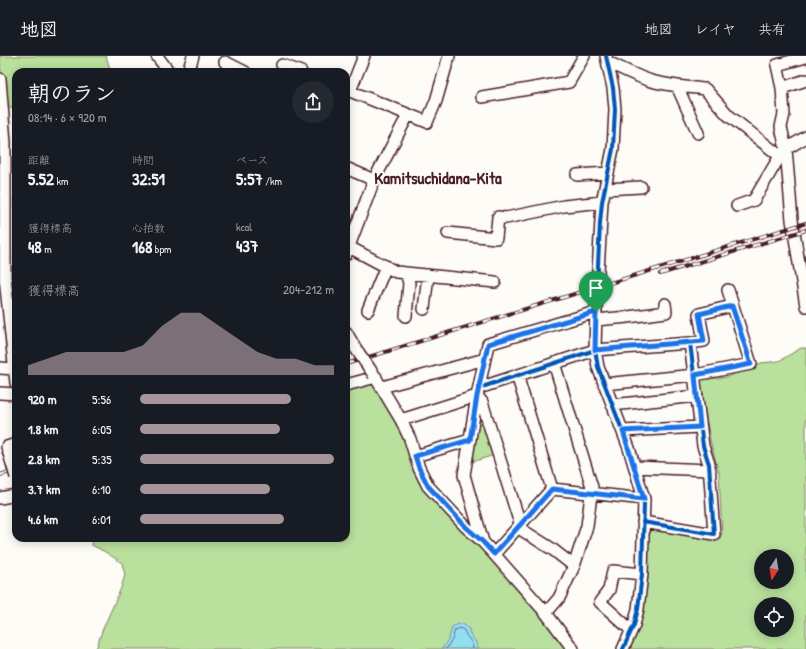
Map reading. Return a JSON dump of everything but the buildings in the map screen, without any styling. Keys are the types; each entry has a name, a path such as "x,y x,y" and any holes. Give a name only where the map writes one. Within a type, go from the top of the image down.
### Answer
{"street":[{"path":"157,56 166,68"},
{"path":"190,68 194,56"},
{"path":"350,86 364,56"},
{"path":"350,91 427,122 436,101 449,56"},
{"path":"482,97 569,82 584,56"},
{"path":"806,57 777,65 782,88 784,114 781,127 783,152 806,306"},
{"path":"607,59 627,71 651,81 705,89 728,116 783,152"},
{"path":"607,59 615,109 613,149 602,202 595,350 598,367 623,431 644,499 642,574 638,609 623,649"},
{"path":"225,64 235,68"},
{"path":"282,64 292,68"},
{"path":"0,79 2,233 12,349"},
{"path":"782,88 806,80"},
{"path":"677,86 698,133"},
{"path":"350,243 374,180 408,115"},
{"path":"737,206 754,200 783,152 806,137"},
{"path":"350,170 374,180"},
{"path":"577,175 608,173"},
{"path":"605,188 641,187"},
{"path":"448,233 496,238 498,216 506,218 564,206 602,202"},
{"path":"350,252 386,266 396,272 495,282"},
{"path":"368,310 386,266"},
{"path":"406,273 409,283 406,316"},
{"path":"424,309 428,275"},
{"path":"604,384 695,375 751,364 728,290"},
{"path":"401,420 478,392 517,375 595,350 704,341 699,314 732,306"},
{"path":"483,542 464,475 488,344 596,313 628,317 668,309"},
{"path":"350,339 382,387 401,420 419,468 428,486 466,527 494,554 546,613 574,649"},
{"path":"643,522 714,534 710,470 703,446 700,427 690,343"},
{"path":"382,387 485,359"},
{"path":"546,613 559,598 574,566 587,526 590,493 592,487 554,363"},
{"path":"0,368 12,369"},
{"path":"517,375 552,489"},
{"path":"350,384 375,376"},
{"path":"478,392 522,530 552,549 574,566"},
{"path":"0,393 12,394"},
{"path":"612,405 697,396"},
{"path":"623,431 700,427"},
{"path":"415,456 470,440"},
{"path":"8,448 12,462"},
{"path":"635,467 710,470"},
{"path":"552,489 644,499"},
{"path":"494,554 552,489"},
{"path":"0,498 12,496"},
{"path":"631,630 600,602 609,590 613,571 642,574"}],"green space":[{"path":"0,56 106,56 110,68 12,68 12,109 9,107 5,94"},
{"path":"801,348 806,348 806,649 629,649 645,581 649,529 654,527 719,540 722,534 719,473 711,444 699,380 727,377 761,363 779,361"},
{"path":"368,382 377,386 405,435 425,487 449,517 527,597 567,649 96,649 125,575 122,563 92,545 91,542 350,542 350,388"},
{"path":"480,408 495,455 468,463"}],"water":[{"path":"458,624 463,624 469,629 470,634 476,643 477,649 442,649 449,638 452,627"}],"railway":[{"path":"350,363 806,223"},
{"path":"660,274 806,230"},
{"path":"0,475 12,471"}],"cycle path":[{"path":"606,56 613,88 615,109 613,149 602,202 600,223 595,350 598,367 629,448 644,504 642,574 638,609 634,625 623,649"},
{"path":"479,388 595,350 690,343 703,446 709,464 714,534 643,522"}],"district":[{"name":"Kamitsuchidana-Kita","path":"438,178"}],"route":[{"path":"732,306 751,364 695,375 700,427 623,431 644,499 552,489 494,554 466,527 428,486 415,456 470,440 477,396 488,344 596,312 595,350 704,341 699,314 732,306"}]}
